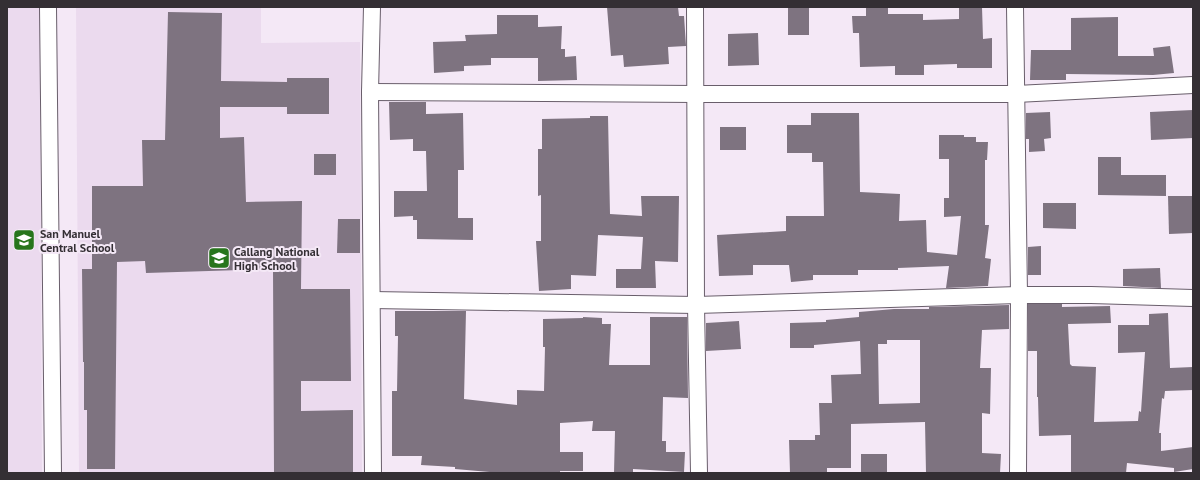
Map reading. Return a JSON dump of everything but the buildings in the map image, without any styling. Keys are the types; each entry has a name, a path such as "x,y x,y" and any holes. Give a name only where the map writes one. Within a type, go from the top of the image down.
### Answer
{"street":[{"path":"48,7 53,473"},
{"path":"372,7 370,92 373,473"},
{"path":"695,7 696,305 699,473"},
{"path":"1015,7 1018,473"},
{"path":"370,92 1016,94 1193,85"},
{"path":"372,300 696,305 1018,295 1091,295 1193,298"}],"shaded area":[{"name":"San Manuel Central School","path":"7,7 40,7 42,473 7,473"},
{"name":"Callang National High School","path":"76,7 261,7 261,43 360,42 362,473 79,473"}],"place":[{"name":"San Manuel Central School","path":"24,240"},
{"name":"Callang National High School","path":"219,258"}]}
